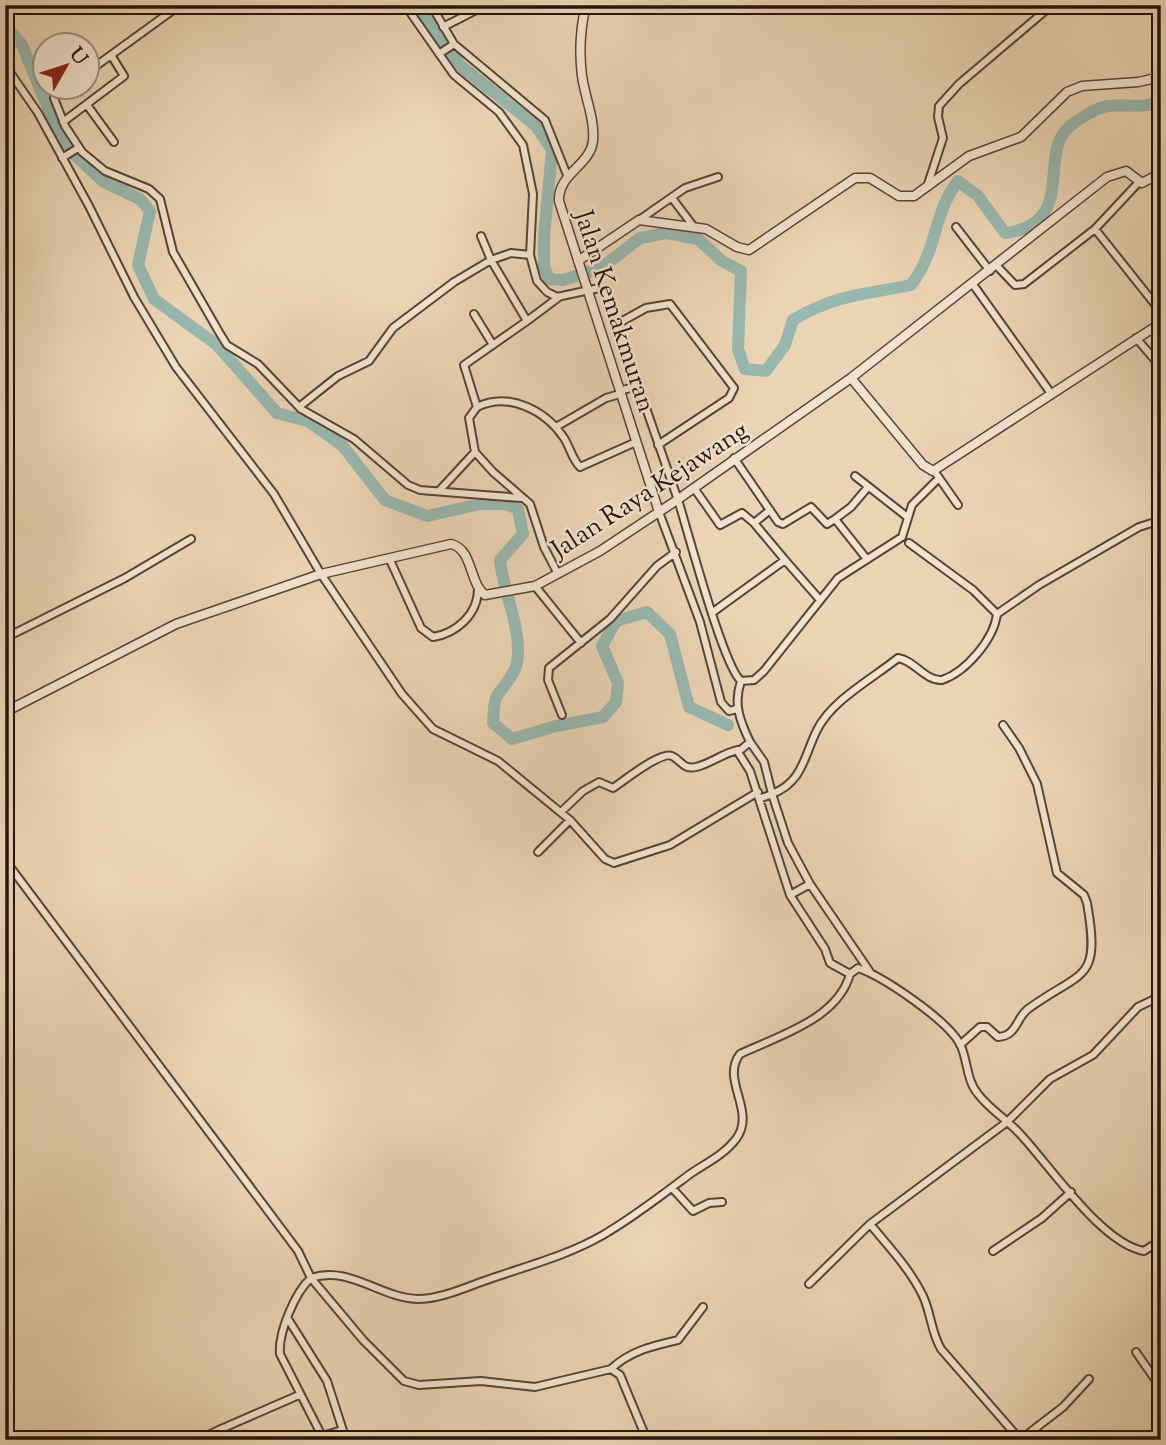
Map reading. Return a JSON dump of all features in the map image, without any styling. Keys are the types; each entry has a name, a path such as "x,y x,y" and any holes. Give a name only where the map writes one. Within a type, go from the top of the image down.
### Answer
{"street":[{"path":"102,62 180,5"},
{"path":"405,5 468,89 499,112 523,145 533,194 530,254 537,281 551,296 559,297 602,289 617,324 713,612 735,674 741,681 749,682 758,677 846,571 902,537 906,516 936,475 1050,392 1161,323"},
{"path":"431,5 452,45 541,116 549,128 567,175"},
{"path":"443,27 486,5"},
{"name":"Jalan Kemakmuran","path":"586,5 580,37 582,76 592,121 593,142 591,149 567,175 561,187 559,201 660,511"},
{"path":"927,188 943,138 938,111 946,96 1052,5"},
{"path":"441,53 452,45"},
{"path":"63,122 125,75 111,55"},
{"path":"5,65 64,157 134,297 176,367 274,494 321,574 402,695 428,724 449,738 498,761 561,812 605,859 614,863 628,861 670,845 765,795 789,786 802,769 817,731 832,710 900,657 938,681 948,678 985,641 994,627 997,614 1039,585 1139,527 1159,522"},
{"path":"639,220 694,227 748,250 855,178 870,178 899,197 914,196 969,156 1021,137 1066,92 1082,86 1138,82 1161,77"},
{"path":"56,102 77,148 105,171 156,195 165,209 173,252 219,332 228,345 258,364 299,407 354,439 408,485 439,491 521,498"},
{"path":"87,105 114,142"},
{"path":"64,157 77,148"},
{"name":"Jalan Raya Kejawang","path":"478,589 485,595 511,593 535,586 558,574 660,511 851,378 1107,177 1126,171 1139,182"},
{"path":"956,227 993,268 1015,285 1021,285 1095,229 1139,182 1146,182 1161,173"},
{"path":"579,266 672,198 693,185 719,177"},
{"path":"672,198 694,227"},
{"path":"1095,229 1161,312"},
{"path":"481,236 491,260 527,321"},
{"path":"299,407 338,376 369,361 393,328 454,282 491,260 511,253 530,254"},
{"path":"972,283 1050,392"},
{"path":"477,407 464,365 559,297"},
{"path":"617,324 646,308 670,304 734,388 729,398 658,445"},
{"path":"474,314 493,345"},
{"path":"1136,338 1161,367"},
{"path":"851,378 923,465 936,475 958,505"},
{"path":"556,427 607,398 636,386"},
{"path":"558,574 544,547 534,511 475,452 469,418 477,407 498,401 525,406 543,414 556,427 580,467 636,442"},
{"path":"439,491 475,452"},
{"path":"734,458 781,524 810,507 827,524 869,487"},
{"path":"855,476 906,516"},
{"path":"694,488 720,525 742,513 754,523 820,600"},
{"path":"754,523 770,510"},
{"path":"660,511 700,622 721,702 729,711 737,710"},
{"path":"835,519 866,558"},
{"path":"5,638 125,578 191,539"},
{"path":"909,542 919,553 959,579 997,614"},
{"path":"5,712 176,624 321,574 457,545 465,554 478,589 475,610 447,632 433,637 421,628 390,560"},
{"path":"562,715 547,672 610,619 657,566 676,552"},
{"path":"713,612 785,560"},
{"path":"535,586 580,643"},
{"path":"741,681 736,699 737,710 750,742 764,762 765,795 792,894 834,968 847,973 858,968 870,972 944,1026 960,1045 976,1092 1020,1133 1071,1192 1123,1243 1144,1251 1161,1240"},
{"path":"960,1045 974,1031 984,1026 998,1037 1005,1037 1019,1024 1026,1011 1083,974 1089,962 1087,902 1084,895 1057,873 1037,784 1019,748 1003,725"},
{"path":"561,812 579,794 599,782 613,788 643,767 667,756 671,755 684,766 695,767 738,750 750,742"},
{"path":"738,750 765,795 807,885 870,972"},
{"path":"538,852 569,822"},
{"path":"5,860 298,1251 311,1278 363,1340 404,1381 419,1385 481,1381 536,1387 611,1369 623,1358 639,1350 678,1340 703,1307"},
{"path":"792,894 807,885"},
{"path":"342,1430 323,1438 298,1396 280,1354 279,1344 296,1296 311,1278 332,1274 417,1299 435,1296 603,1236 728,1149 739,1136 744,1115 734,1080 734,1067 740,1054 825,1011 847,987 847,973"},
{"path":"809,1284 870,1224 1007,1122 1050,1079 1093,1055 1138,1007 1161,996"},
{"path":"673,1189 693,1211 709,1203 722,1202"},
{"path":"993,1251 1042,1218 1071,1192"},
{"path":"870,1224 917,1283 926,1300 932,1333 941,1349 1016,1436 1022,1439 1063,1407 1089,1379"},
{"path":"288,1319 327,1381 346,1440"},
{"path":"1136,1352 1161,1388"},
{"path":"611,1369 620,1376 648,1440"},
{"path":"198,1440 298,1396"},
{"path":"221,1429 228,1440"}],"waterway":[{"path":"416,5 461,66 536,126 552,150 544,237 544,266 549,279 563,280 601,268 640,238 666,233 698,239 722,261 741,271 738,349 745,369 766,371 785,345 793,320 809,311 850,296 911,285 926,258 944,206 958,181 978,196 1005,233 1027,227 1041,217 1049,203 1056,154 1060,139 1069,127 1103,107 1148,105 1161,101"},
{"path":"5,25 22,45 63,144 104,182 140,199 150,211 138,265 154,299 217,345 277,413 308,421 342,445 385,500 427,516 480,504 505,504 518,509 523,534 500,560 515,625 517,663 496,699 493,723 512,739 556,726 603,717 616,702 618,683 602,646 616,621 647,612 670,634 689,707 728,725"}]}
